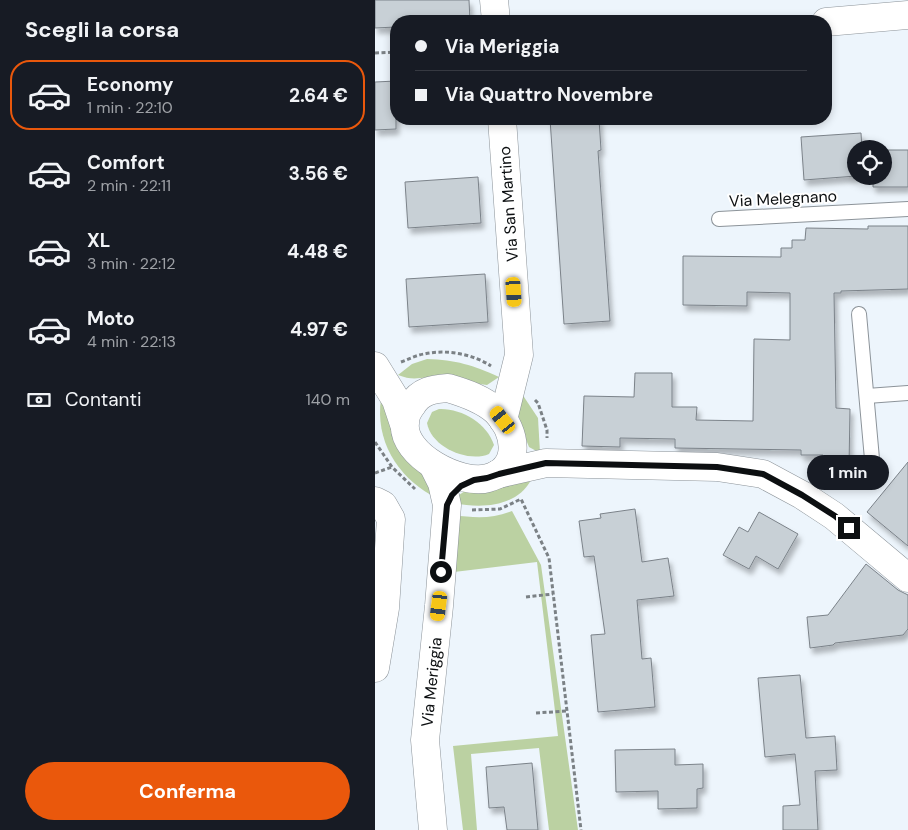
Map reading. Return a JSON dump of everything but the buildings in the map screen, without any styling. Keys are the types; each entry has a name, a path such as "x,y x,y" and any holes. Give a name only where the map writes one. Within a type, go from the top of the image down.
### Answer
{"street":[{"path":"494,0 495,15"},
{"path":"832,21 908,15"},
{"name":"Via San Martino","path":"502,125 519,355 503,420"},
{"path":"378,371 406,388 422,394"},
{"path":"378,371 396,400 407,436 415,449 433,466 461,477 486,477 508,466 514,447 512,436 496,411 464,392 448,388 433,389 422,394 414,401 404,424"},
{"path":"481,401 513,379"},
{"path":"514,447 546,463"},
{"path":"447,505 452,495 461,486 486,477 546,463 717,467 763,474 802,495 835,516 908,578"},
{"name":"Via Meriggia","path":"433,466 442,483 447,505 425,740 433,830"},
{"path":"375,501 383,505 391,519 385,608 375,668"}],"lane":[{"name":"Via Melegnano","path":"719,219 908,209"},
{"path":"859,314 872,459"},
{"path":"867,396 908,393"}],"path":[{"path":"375,53 390,52"},
{"path":"375,442 391,467 415,490 447,505 474,511 500,510 521,499 549,558 581,830"},
{"path":"375,473 391,467"},
{"path":"525,597 553,594"},
{"path":"536,713 567,711"}],"green space":[{"path":"427,359 464,364 499,377 487,385 447,376 415,378 398,375 412,364"},
{"path":"520,391 538,418 540,453 529,447 521,427 517,411"},
{"path":"381,399 426,476 431,495 408,478 391,455 381,429"},
{"path":"439,409 447,409 464,414 486,430 494,445 489,454 471,456 461,454 443,446 435,439 427,423 432,412"},
{"path":"531,480 517,496 507,501 475,506 455,503 459,495 465,491"},
{"path":"512,511 541,565 578,830 549,830 539,748 471,754 477,830 463,830 453,746 558,736 537,562 454,572 453,515 483,517"}],"route":[{"path":"441,572 447,505 452,495 461,486 474,480 546,463 717,467 763,474 802,495 835,516 849,528"}]}
